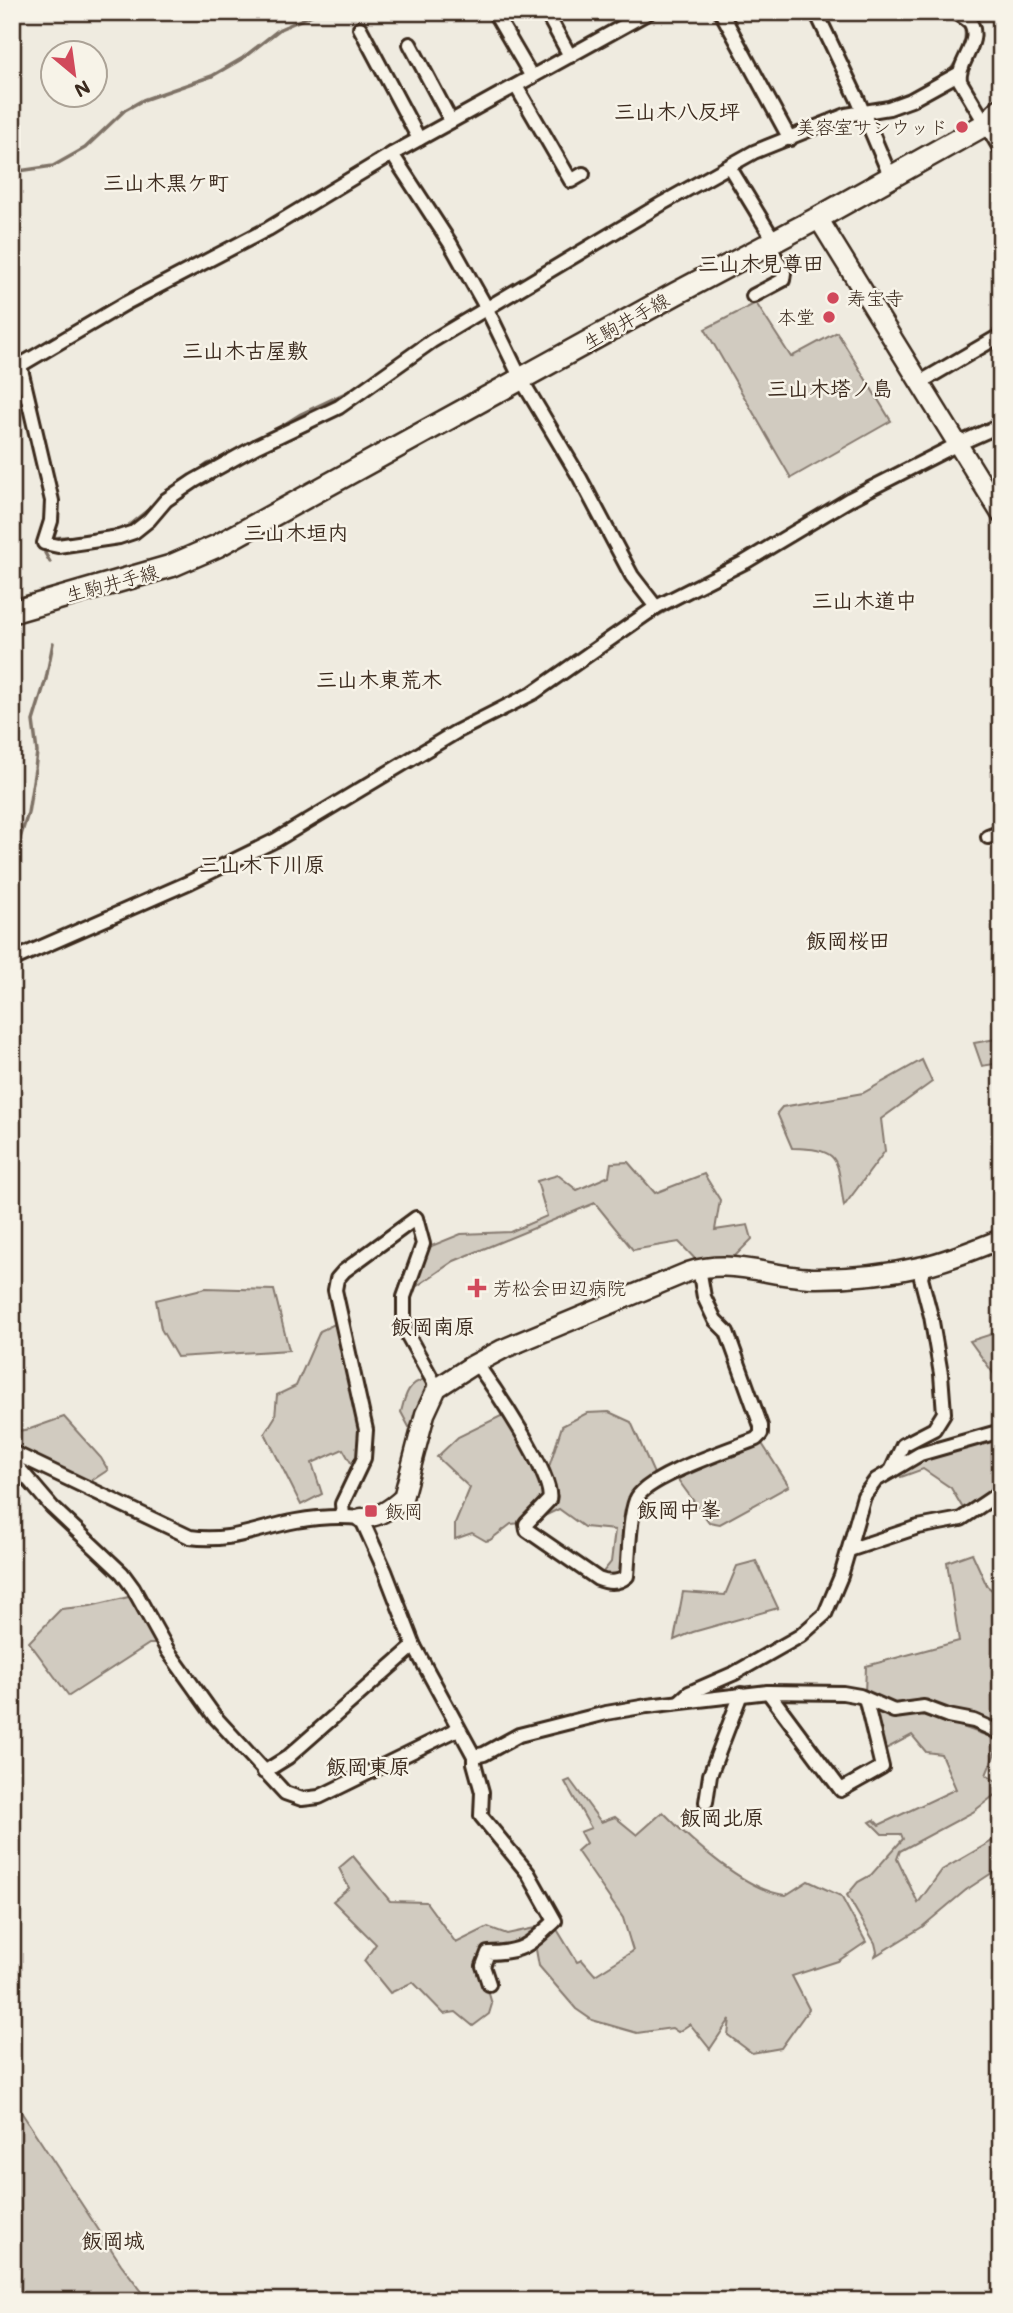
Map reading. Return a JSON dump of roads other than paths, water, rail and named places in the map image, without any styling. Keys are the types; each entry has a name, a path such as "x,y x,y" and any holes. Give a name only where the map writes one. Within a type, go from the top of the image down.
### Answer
{"main road":[{"name":"生駒井手線","path":"12,612 171,566 248,529 818,219 994,117"},
{"name":"生駒井手線","path":"12,599 170,557 248,529"}],"street":[{"path":"494,12 532,77"},
{"path":"546,12 570,56"},
{"path":"721,12 790,139"},
{"path":"816,12 846,72 891,178"},
{"path":"644,13 391,154 268,229 126,303 16,368 52,500 51,520 44,543 58,546 119,537 134,531 149,520 166,500 194,481 257,446 339,407 432,341 754,152 846,115 889,108 911,100 958,74 970,51 973,31 970,22 957,12"},
{"path":"360,28 419,139"},
{"path":"410,44 451,121"},
{"path":"958,74 960,81 994,117 1001,150"},
{"path":"516,86 571,180 583,174"},
{"path":"391,154 450,243 487,309 521,379 580,478 632,576 656,607"},
{"path":"730,167 772,244 784,273 783,280 753,296"},
{"path":"818,219 1001,514"},
{"path":"919,383 1001,335"},
{"path":"12,960 190,882 276,840 456,732 533,693 656,607 745,562 850,499 1001,425"},
{"path":"437,1388 407,1334 404,1323 404,1297 423,1244 416,1218 337,1279 335,1290 366,1430 363,1458 342,1504 385,1570 414,1646 474,1756 482,1792 481,1816 528,1873 555,1921 522,1948 507,1953 488,1953 483,1966 489,1984"},
{"path":"12,1452 190,1537 217,1540 297,1521 370,1518 403,1498 425,1414 437,1388 503,1349 699,1268 725,1265 785,1276 817,1278 924,1266 1001,1239"},
{"path":"890,1471 903,1445 934,1429 944,1413 939,1362 921,1278 924,1266"},
{"path":"476,1363 537,1460 550,1492 550,1500 527,1524 527,1530 598,1579 621,1581 627,1576 634,1506 641,1491 662,1478 756,1439 761,1431 727,1332 715,1320 704,1297 699,1268"},
{"path":"677,1703 706,1684 736,1673 800,1636 825,1614 849,1550 864,1496 876,1480 920,1454 1001,1431"},
{"path":"12,1458 52,1507 122,1573 168,1651 215,1717 264,1773 290,1796 302,1799 319,1797 458,1729"},
{"path":"849,1550 918,1527 961,1520 1001,1493"},
{"path":"264,1773 288,1757 414,1646"},
{"path":"474,1756 484,1754 519,1735 606,1713 768,1692 843,1693 860,1696 894,1711 924,1707 974,1721 1001,1733"},
{"path":"768,1692 841,1790 882,1767 866,1700"},
{"path":"706,1801 710,1775 741,1694"}],"waterway":[{"path":"12,172 53,166 85,148 125,110 143,100 212,76 243,58 280,29 319,12"},
{"path":"949,73 964,46 965,29"},
{"path":"377,170 391,163"},
{"path":"217,263 250,245"},
{"path":"103,324 201,271"},
{"path":"448,324 480,305"},
{"path":"12,335 23,359"},
{"path":"26,370 51,354"},
{"path":"269,434 301,414 358,387"},
{"path":"193,475 208,464 228,455"},
{"path":"812,529 891,485"},
{"path":"124,529 153,506"},
{"path":"50,538 86,536"},
{"path":"47,547 45,553 50,562"},
{"path":"641,625 704,589"},
{"path":"12,898 17,880 16,851 28,813 35,769 37,752 33,721 46,679 53,643"},
{"path":"292,837 342,807"},
{"path":"12,967 63,944"}],"place":[{"name":"美容室サンウッド","path":"962,127"},
{"name":"寿宝寺","path":"833,298"},
{"name":"本堂","path":"829,317"},
{"name":"芳松会田辺病院","path":"477,1288"},
{"name":"飯岡","path":"371,1511"}],"district":[{"name":"三山木八反坪","path":"677,112"},
{"name":"三山木黒ケ町","path":"166,183"},
{"name":"三山木見尊田","path":"761,264"},
{"name":"三山木古屋敷","path":"245,351"},
{"name":"三山木塔ノ島","path":"830,389"},
{"name":"三山木垣内","path":"296,533"},
{"name":"三山木道中","path":"864,601"},
{"name":"三山木東荒木","path":"379,680"},
{"name":"三山木下川原","path":"262,865"},
{"name":"飯岡桜田","path":"848,941"},
{"name":"飯岡南原","path":"433,1327"},
{"name":"飯岡中峯","path":"679,1510"},
{"name":"飯岡東原","path":"368,1767"},
{"name":"飯岡北原","path":"722,1818"},
{"name":"飯岡城","path":"113,2241"}]}
